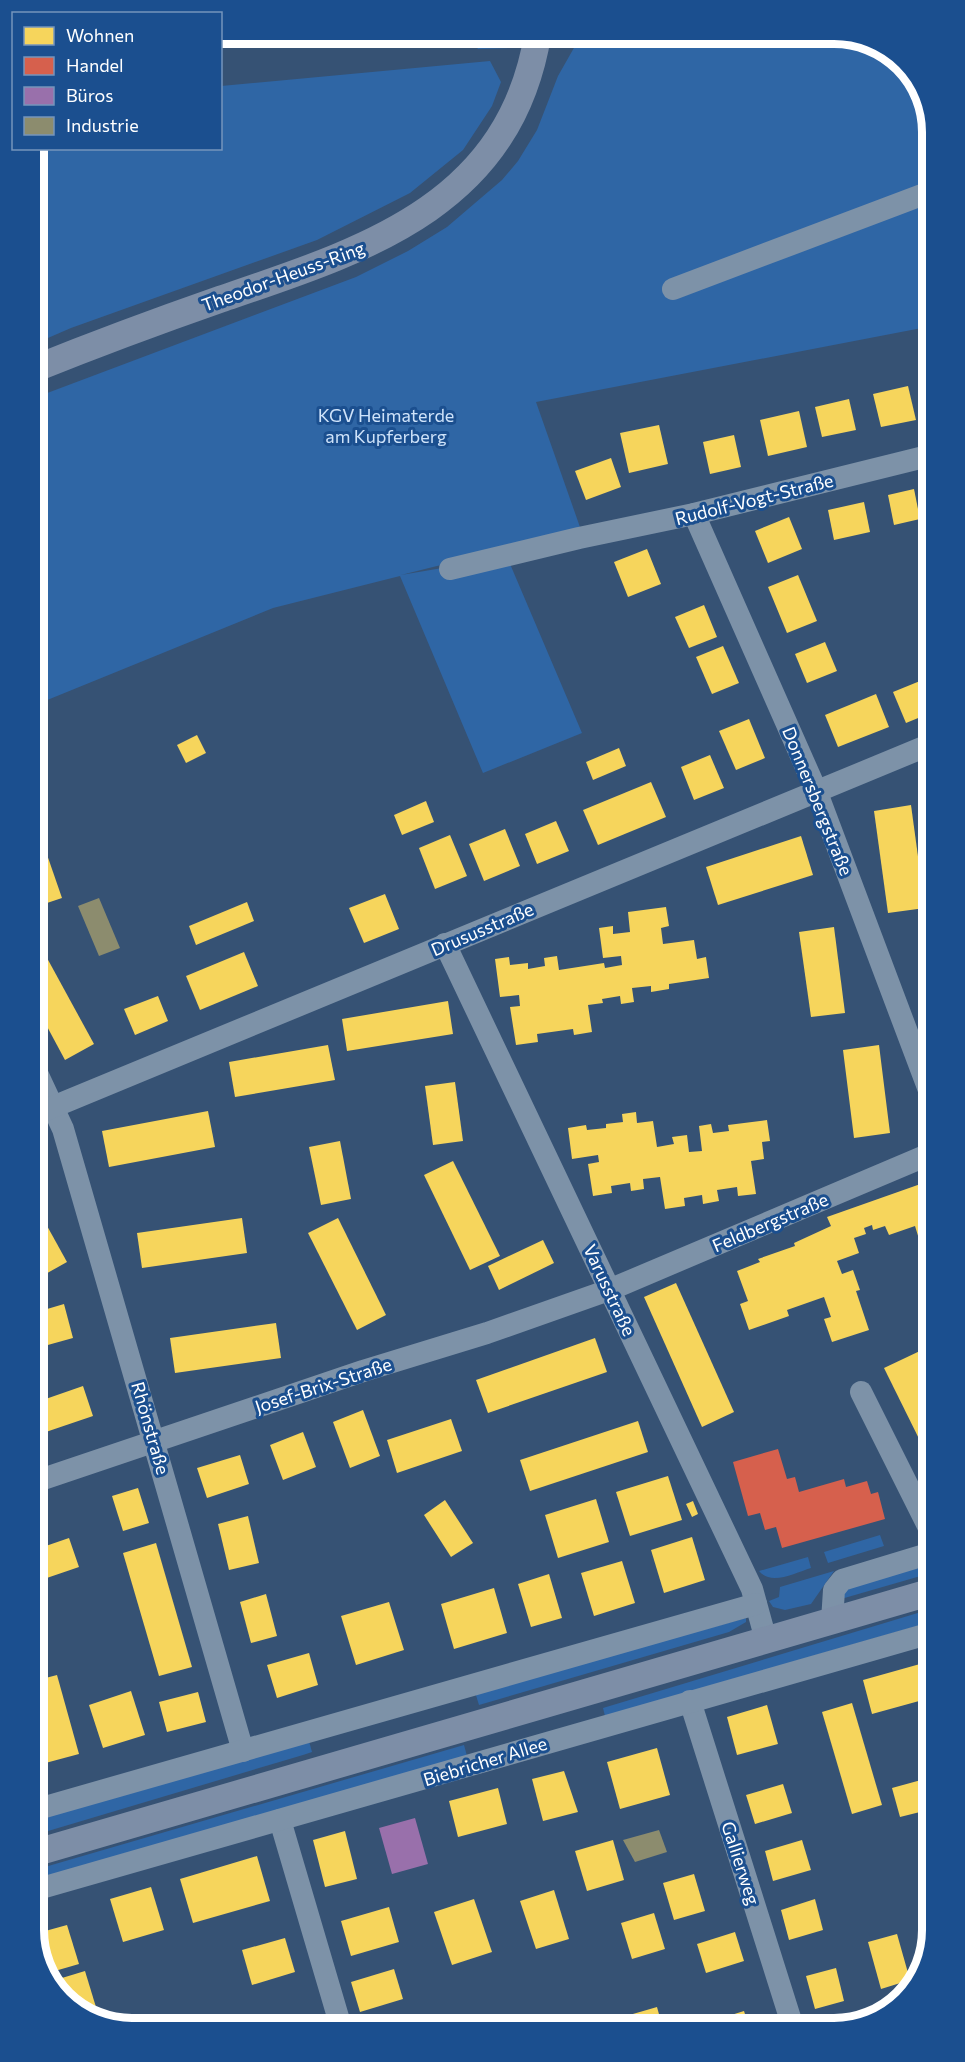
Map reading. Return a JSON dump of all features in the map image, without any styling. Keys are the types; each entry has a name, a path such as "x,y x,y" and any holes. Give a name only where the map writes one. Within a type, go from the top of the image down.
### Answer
{"main road":[{"name":"Theodor-Heuss-Ring","path":"44,365 168,318 326,263 403,226 446,195 478,164 496,142 517,110 525,90 536,44"},
{"name":"Biebricher Allee","path":"43,1851 922,1595"}],"street":[{"path":"673,289 922,195"},
{"name":"Rudolf-Vogt-Straße","path":"450,569 579,537 694,514 922,457"},
{"name":"Donnersbergstraße","path":"694,514 816,790 922,1072"},
{"name":"Drususstraße","path":"45,1111 922,747"},
{"name":"Varusstraße","path":"445,945 756,1604 766,1640"},
{"name":"Rhönstraße","path":"45,1111 63,1128 243,1751"},
{"name":"Feldbergstraße","path":"609,1290 922,1157"},
{"name":"Josef-Brix-Straße","path":"43,1479 363,1371 487,1333 609,1290"},
{"path":"861,1392 922,1514"},
{"path":"832,1621 834,1590 842,1580 922,1556"},
{"path":"43,1808 756,1604"},
{"name":"Biebricher Allee","path":"43,1888 922,1636"},
{"name":"Gallierweg","path":"690,1701 790,2018"},
{"path":"280,1820 338,2018"}],"green space":[{"path":"474,43 513,44 512,48 478,49"},
{"name":"KGV Heimaterde am Kupferberg","path":"576,44 839,44 862,48 887,62 896,69 910,87 921,120 922,328 536,402 581,530 401,575 507,557 582,733 483,773 400,576 273,608 44,701 44,394 356,277 408,251 447,227 502,180 518,161 537,130 558,76"},
{"path":"490,61 501,82 492,106 463,150 410,193 317,240 44,340 44,150 222,150 222,86"},
{"path":"880,1535 884,1546 828,1563 824,1552"},
{"path":"808,1557 811,1568 791,1575 770,1578 759,1571"},
{"path":"922,1561 922,1576 841,1599 850,1580"},
{"path":"834,1571 811,1604 785,1610 773,1607 769,1601 779,1597 780,1587"},
{"path":"922,1612 922,1625 605,1716 603,1708"},
{"path":"746,1618 746,1622 729,1632 479,1705 475,1692"},
{"path":"309,1741 312,1752 43,1832 43,1818"},
{"path":"464,1745 467,1756 43,1881 43,1868"}],"building: Wohnen":[{"path":"908,386 916,420 881,427 873,394"},
{"path":"849,399 856,430 822,437 815,407"},
{"path":"799,411 807,447 768,456 760,420"},
{"path":"659,425 668,464 629,473 620,433"},
{"path":"734,435 741,467 710,474 703,442"},
{"path":"611,458 621,487 586,500 575,471"},
{"path":"914,489 920,519 894,525 888,495"},
{"path":"864,502 870,532 834,540 828,510"},
{"path":"789,517 802,549 768,563 755,531"},
{"path":"647,549 661,584 628,597 614,562"},
{"path":"798,575 817,621 787,633 768,587"},
{"path":"704,605 717,637 689,648 675,617"},
{"path":"825,642 837,671 807,683 795,654"},
{"path":"723,646 739,683 712,694 696,657"},
{"path":"920,681 922,716 906,723 893,692"},
{"path":"876,694 889,727 838,747 825,715"},
{"path":"749,719 765,758 736,770 719,731"},
{"path":"197,735 206,753 186,763 177,745"},
{"path":"619,748 626,766 593,780 586,762"},
{"path":"710,755 724,788 694,800 681,767"},
{"path":"651,782 666,817 598,845 583,810"},
{"path":"426,801 434,822 402,835 394,815"},
{"path":"911,805 922,886 922,908 888,913 874,811"},
{"path":"556,821 569,851 537,864 525,834"},
{"path":"505,829 520,866 484,881 469,844"},
{"path":"450,835 467,876 435,889 419,848"},
{"path":"801,836 813,875 718,905 706,867"},
{"path":"44,845 62,898 44,904"},
{"path":"385,894 399,929 364,943 349,908"},
{"path":"247,902 254,921 196,945 189,926"},
{"path":"666,907 669,926 661,928 663,944 694,940 697,959 706,957 709,978 669,984 669,989 651,992 651,986 632,988 634,1002 621,1004 620,996 602,999 603,1003 588,1005 592,1032 574,1035 573,1029 537,1034 538,1042 516,1045 510,1007 520,1006 519,995 500,997 495,959 509,957 510,965 528,963 528,969 545,966 544,958 557,956 559,970 604,963 605,968 622,965 621,956 603,958 599,928 613,926 613,934 630,932 628,912"},
{"path":"834,927 845,1013 811,1017 799,932"},
{"path":"44,952 94,1044 65,1060 44,1020"},
{"path":"244,952 258,986 200,1010 186,976"},
{"path":"158,996 168,1021 135,1035 124,1009"},
{"path":"448,1001 453,1034 347,1051 342,1019"},
{"path":"328,1045 335,1080 235,1097 229,1062"},
{"path":"879,1045 890,1133 854,1138 843,1050"},
{"path":"455,1082 463,1141 433,1145 425,1086"},
{"path":"208,1111 215,1147 109,1167 102,1131"},
{"path":"636,1112 637,1123 653,1121 657,1147 674,1144 672,1137 687,1135 689,1152 702,1151 699,1126 711,1124 713,1133 729,1131 728,1125 767,1120 770,1141 762,1142 764,1159 751,1161 756,1194 738,1196 737,1187 717,1190 719,1201 703,1204 702,1195 684,1198 685,1206 665,1209 660,1177 643,1179 644,1189 631,1191 630,1183 611,1186 612,1193 593,1196 588,1164 599,1162 598,1155 572,1159 568,1128 586,1125 587,1130 606,1128 606,1124 623,1122 622,1114"},
{"path":"340,1141 351,1199 321,1205 309,1147"},
{"path":"453,1161 500,1256 470,1270 424,1175"},
{"path":"922,1183 922,1238 919,1239 915,1226 889,1235 885,1226 873,1230 872,1225 864,1228 866,1234 854,1238 859,1253 837,1261 842,1274 853,1270 860,1290 856,1291 869,1330 832,1342 824,1319 831,1317 824,1297 787,1310 789,1316 749,1330 740,1304 748,1301 737,1271 760,1262 758,1259 795,1246 794,1243 831,1226 827,1217"},
{"path":"242,1218 247,1253 142,1268 137,1233"},
{"path":"338,1218 386,1315 357,1330 308,1233"},
{"path":"43,1219 67,1262 43,1275"},
{"path":"543,1240 554,1263 499,1290 488,1266"},
{"path":"676,1283 734,1412 702,1427 644,1297"},
{"path":"64,1304 73,1338 43,1346 43,1310"},
{"path":"276,1323 281,1358 175,1373 170,1338"},
{"path":"595,1338 607,1372 488,1413 476,1380"},
{"path":"922,1350 922,1445 884,1368"},
{"path":"83,1386 93,1416 43,1433 43,1400"},
{"path":"363,1410 380,1456 350,1468 333,1422"},
{"path":"451,1419 462,1451 397,1473 387,1440"},
{"path":"638,1421 648,1452 530,1491 520,1460"},
{"path":"303,1432 316,1467 283,1480 270,1445"},
{"path":"240,1455 249,1484 207,1498 197,1468"},
{"path":"668,1476 682,1520 630,1536 616,1492"},
{"path":"138,1488 149,1523 123,1531 112,1496"},
{"path":"596,1499 609,1542 558,1558 545,1515"},
{"path":"445,1500 473,1543 451,1557 424,1515"},
{"path":"693,1501 698,1514 692,1517 686,1504"},
{"path":"248,1516 259,1563 229,1570 218,1524"},
{"path":"692,1537 705,1580 664,1593 651,1550"},
{"path":"69,1538 79,1567 43,1579 43,1547"},
{"path":"156,1543 192,1667 159,1676 123,1553"},
{"path":"622,1561 635,1603 594,1616 581,1573"},
{"path":"549,1574 562,1618 531,1627 518,1584"},
{"path":"494,1588 507,1633 454,1649 441,1604"},
{"path":"266,1594 277,1636 251,1643 240,1602"},
{"path":"389,1602 404,1650 356,1665 341,1616"},
{"path":"309,1653 318,1685 277,1698 267,1665"},
{"path":"920,1664 922,1700 872,1714 863,1680"},
{"path":"57,1675 79,1754 43,1764 43,1679"},
{"path":"131,1691 145,1735 103,1748 89,1705"},
{"path":"198,1692 206,1722 167,1732 159,1702"},
{"path":"852,1703 882,1805 852,1814 822,1712"},
{"path":"767,1705 778,1744 737,1755 727,1717"},
{"path":"657,1748 670,1795 620,1809 607,1762"},
{"path":"564,1771 578,1812 543,1821 532,1779"},
{"path":"922,1780 922,1812 900,1817 892,1788"},
{"path":"783,1784 792,1813 755,1824 746,1795"},
{"path":"498,1788 507,1824 458,1837 449,1801"},
{"path":"345,1831 357,1879 325,1887 313,1840"},
{"path":"613,1840 624,1880 587,1891 575,1851"},
{"path":"802,1840 811,1870 773,1881 765,1851"},
{"path":"257,1856 270,1901 193,1923 180,1879"},
{"path":"694,1874 705,1911 674,1920 663,1883"},
{"path":"922,1874 922,1889 918,1875"},
{"path":"151,1887 164,1930 123,1942 110,1899"},
{"path":"554,1890 569,1939 536,1949 520,1901"},
{"path":"474,1899 492,1952 452,1965 434,1912"},
{"path":"815,1899 823,1930 789,1940 781,1910"},
{"path":"389,1907 399,1942 351,1956 341,1921"},
{"path":"654,1913 665,1949 632,1959 621,1923"},
{"path":"67,1925 79,1964 54,1971 48,1959 43,1932"},
{"path":"735,1932 744,1961 706,1973 697,1944"},
{"path":"897,1934 909,1975 904,1982 881,1989 868,1942"},
{"path":"285,1938 295,1972 252,1985 242,1950"},
{"path":"836,1968 844,2001 815,2009 806,1976"},
{"path":"394,1969 403,1999 360,2012 351,1982"},
{"path":"85,1971 97,2012 87,2007 69,1993 59,1979"},
{"path":"657,2007 660,2018 627,2018 626,2016"},
{"path":"744,2011 746,2018 722,2018"},
{"path":"246,2014 247,2018 233,2018"}],"building: Handel":[{"path":"778,1449 787,1479 795,1477 799,1492 844,1479 846,1487 867,1481 871,1494 878,1492 885,1519 782,1548 776,1527 765,1530 760,1513 748,1516 733,1462"}],"building: Büros":[{"path":"415,1818 428,1864 392,1874 379,1828"}],"building: Industrie":[{"path":"99,898 120,948 99,956 78,906"},
{"path":"659,1830 667,1852 635,1862 623,1840"}]}
